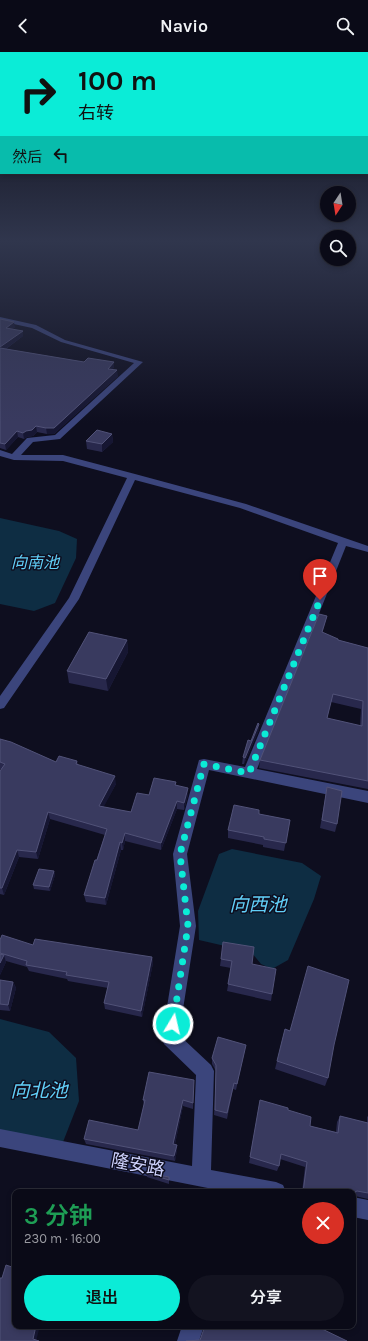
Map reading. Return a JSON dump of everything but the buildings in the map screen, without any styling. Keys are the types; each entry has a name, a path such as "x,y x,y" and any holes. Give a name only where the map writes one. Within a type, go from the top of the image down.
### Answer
{"street":[{"path":"0,319 34,326 63,341 139,362 57,437 30,440 14,457"},
{"path":"0,452 14,457 63,458 132,476 243,506 343,542 368,549"},
{"path":"0,705 74,599 132,476"},
{"path":"249,773 343,542"},
{"path":"201,1177 205,1070 170,1038 188,926 180,854 204,764 368,797"},
{"name":"隆安路","path":"0,1138 201,1177 237,1188"},
{"path":"356,1208 368,1210"},
{"path":"188,1341 192,1329"}],"water":[{"name":"向南池","path":"0,518 59,531 77,539 76,558 55,603 34,611 0,604"},
{"name":"向西池","path":"232,849 302,863 321,876 314,899 288,960 272,969 261,964 251,952 199,940 198,911 219,854"},
{"name":"向北池","path":"0,1019 49,1032 76,1058 79,1101 63,1142 0,1130"}],"route":[{"path":"173,1024 188,926 180,854 204,764 249,773 320,600"}]}
